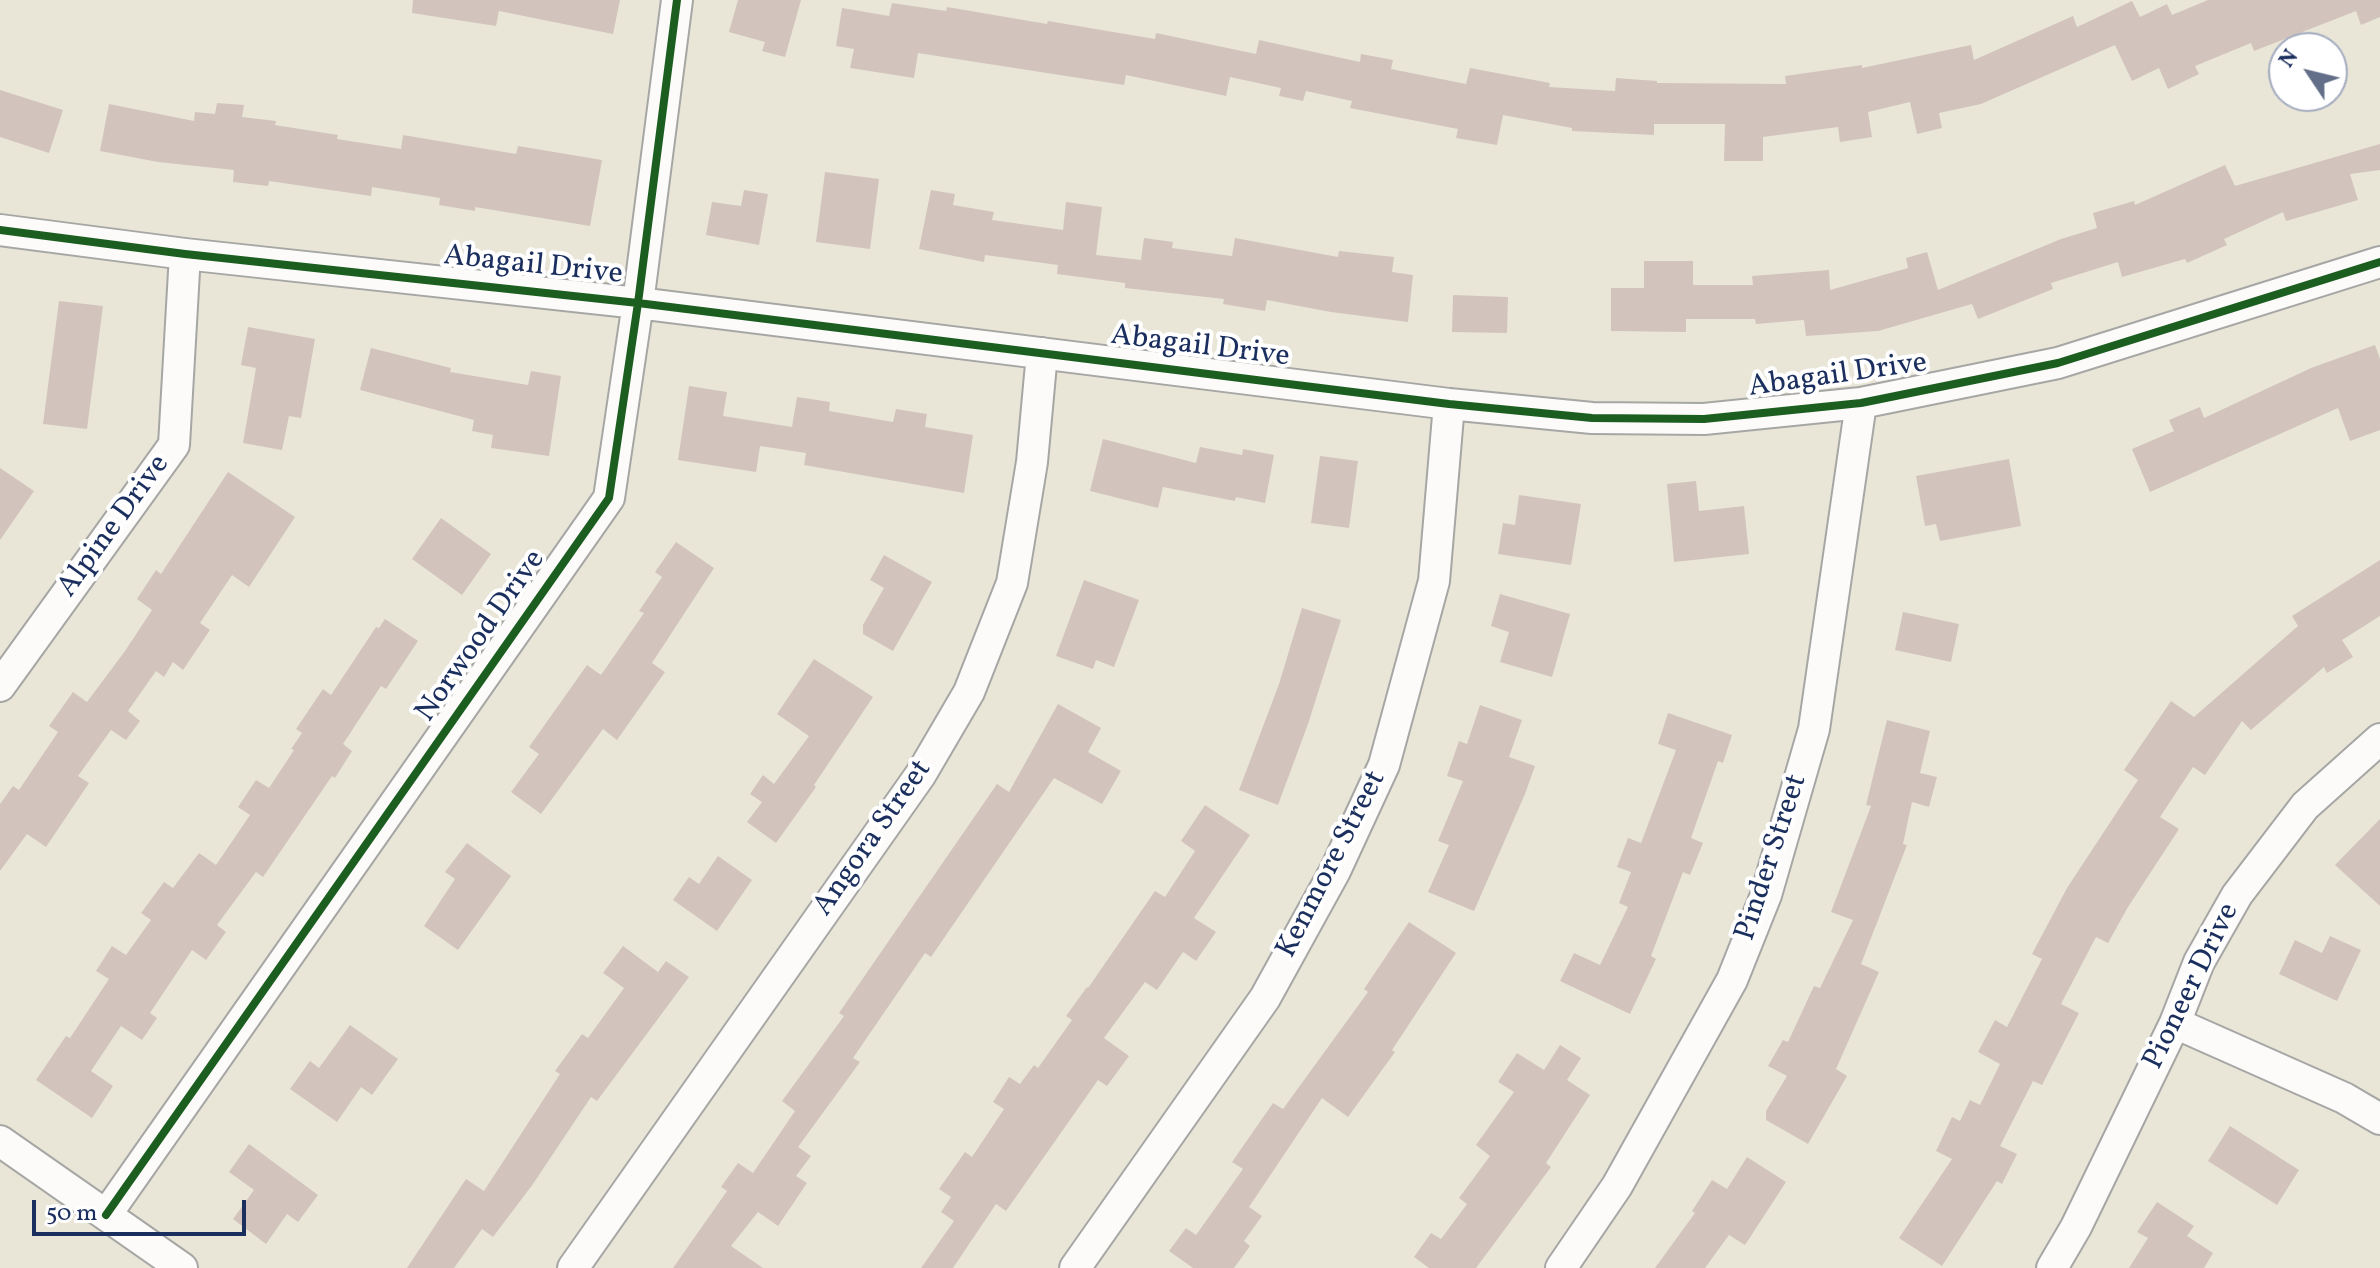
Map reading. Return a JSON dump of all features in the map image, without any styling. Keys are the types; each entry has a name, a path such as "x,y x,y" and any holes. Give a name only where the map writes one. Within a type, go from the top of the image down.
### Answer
{"street":[{"name":"Norwood Drive","path":"106,1215 609,498 677,0"},
{"name":"Abagail Drive","path":"0,230 185,254 638,303 1449,404 1592,418 1704,419 1861,403 2058,363 2380,262"},
{"name":"Alpine Drive","path":"0,686 174,445 185,254"},
{"name":"Angora Street","path":"573,1268 921,774 969,692 1012,583 1032,462 1042,353"},
{"name":"Pinder Street","path":"1561,1268 1617,1186 1732,980 1766,895 1814,729 1861,403"},
{"name":"Kenmore Street","path":"1075,1268 1265,998 1335,871 1384,765 1434,581 1449,404"},
{"name":"Pioneer Drive","path":"2052,1268 2076,1227 2175,1023 2199,962 2237,895 2305,806 2380,739"},
{"path":"2175,1023 2344,1098 2380,1119"},
{"path":"0,1141 182,1268"}],"building":[{"path":"413,0 620,0 613,34 499,11 496,26 412,13"},
{"path":"738,0 801,0 785,57 762,51 765,42 729,32"},
{"path":"2208,0 2380,0 2380,17 2361,25 2356,11 2302,32 2268,32 2268,46 2254,51 2251,43 2195,66 2199,74 2168,89 2159,68 2132,81 2115,45 1981,104 1939,113 1942,128 1917,134 1910,102 1868,112 1872,137 1840,142 1838,127 1763,137 1763,161 1724,161 1725,124 1654,124 1654,135 1572,131 1572,128 1503,115 1497,145 1456,138 1458,129 1350,108 1352,101 1306,91 1303,101 1279,96 1281,88 1230,77 1226,96 1126,75 1124,85 918,53 914,78 850,68 854,49 836,46 842,8 889,16 892,3 946,11 947,7 1155,39 1156,33 1256,54 1259,40 1360,62 1361,54 1393,60 1391,69 1466,84 1470,68 1550,83 1549,87 1615,91 1616,78 1657,83 1786,84 1785,76 1862,65 1862,68 1971,45 1974,60 2073,16 2077,27 2132,1 2140,17 2167,4 2172,15"},
{"path":"0,90 63,110 49,153 0,137"},
{"path":"217,103 244,105 242,117 338,135 337,139 401,149 403,135 516,154 518,146 602,160 590,226 475,207 475,211 439,205 440,198 372,187 371,196 269,181 268,186 233,182 234,170 158,162 100,151 109,104 194,121 195,112 215,114"},
{"path":"2380,144 2380,170 2350,174 2358,200 2286,221 2283,212 2224,239 2227,245 2187,263 2185,259 2122,277 2118,262 2051,283 2053,289 1978,319 1972,304 1878,331 1806,336 1804,320 1756,324 1755,319 1686,319 1686,332 1611,331 1611,288 1644,288 1644,261 1693,261 1693,285 1753,285 1752,276 1829,270 1830,290 1908,268 1906,258 1927,252 1938,290 2061,239 2097,228 2093,213 2134,201 2135,205 2225,165 2235,186"},
{"path":"825,172 879,179 870,249 816,242"},
{"path":"744,190 768,194 759,245 706,235 712,202 741,206"},
{"path":"931,190 955,194 953,205 994,212 992,220 1063,230 1066,202 1102,207 1096,255 1141,260 1144,238 1173,242 1172,248 1232,256 1235,238 1338,257 1339,251 1394,257 1392,272 1413,275 1408,322 1267,300 1265,311 1223,304 1224,299 1125,288 1125,283 1057,274 1058,265 985,255 984,262 919,249"},
{"path":"1453,295 1508,297 1507,333 1452,332"},
{"path":"59,301 103,306 87,429 43,424"},
{"path":"248,327 315,339 301,418 289,416 282,450 243,443 256,368 241,365"},
{"path":"2375,345 2380,359 2380,430 2350,441 2338,408 2150,492 2132,449 2174,431 2169,420 2200,407 2204,418 2311,368"},
{"path":"371,348 451,368 450,372 528,385 531,371 561,376 549,456 491,448 493,435 472,431 474,420 360,390"},
{"path":"689,386 727,392 723,416 792,427 797,397 830,402 829,411 893,422 896,409 927,414 925,427 973,435 964,493 804,465 806,453 760,446 756,472 678,460"},
{"path":"1103,439 1196,463 1200,447 1242,455 1243,449 1274,455 1265,503 1236,497 1235,501 1163,487 1158,508 1090,491"},
{"path":"1320,456 1358,461 1349,528 1311,523"},
{"path":"2009,459 2021,526 1940,541 1936,524 1925,526 1916,476"},
{"path":"0,468 34,491 0,540"},
{"path":"228,472 295,517 249,587 232,575 200,623 210,630 183,670 173,662 164,677 156,671 128,711 140,721 126,740 111,730 78,776 89,783 46,847 27,834 0,871 0,804 13,786 19,790 58,732 49,726 73,692 87,702 125,651 152,610 137,599 156,570 161,574"},
{"path":"1696,481 1699,511 1744,506 1749,554 1674,562 1667,484"},
{"path":"1519,495 1581,504 1571,565 1498,554 1503,523 1515,525"},
{"path":"441,518 491,554 462,595 412,559"},
{"path":"676,542 714,568 652,663 665,672 617,740 603,729 541,814 511,792 539,754 529,747 587,665 601,675 644,613 639,611 662,577 655,572"},
{"path":"884,555 932,582 893,651 863,634 863,625 884,588 870,580"},
{"path":"2380,560 2380,616 2342,640 2353,657 2327,673 2324,667 2251,730 2242,721 2205,775 2193,767 2160,817 2179,829 2108,943 2096,937 2061,1004 2079,1013 2042,1085 2033,1081 2000,1146 2017,1154 2002,1184 1997,1181 1942,1266 1899,1238 1952,1159 1936,1151 1952,1117 1960,1121 1970,1100 1980,1105 2000,1064 1978,1052 1995,1020 2007,1027 2042,959 2032,954 2067,888 2138,780 2124,770 2171,701 2194,717 2298,626 2292,616"},
{"path":"1084,580 1139,600 1114,667 1096,660 1093,669 1056,656"},
{"path":"1500,594 1570,614 1552,677 1500,662 1509,632 1491,626"},
{"path":"1302,608 1341,620 1278,805 1239,790 1279,684"},
{"path":"1903,612 1959,624 1951,662 1895,650"},
{"path":"385,619 418,641 386,689 381,686 343,744 352,751 335,778 332,776 263,877 256,872 217,925 226,932 206,960 192,950 150,1013 157,1018 142,1040 121,1026 91,1071 113,1086 92,1118 36,1080 66,1036 70,1038 109,979 96,971 112,946 126,955 151,920 141,913 164,882 173,888 199,853 216,865 250,815 238,807 256,780 269,788 302,733 296,729 323,689 331,695 376,627 379,628"},
{"path":"814,659 873,697 776,843 747,822 762,802 750,794 763,775 774,784 809,736 777,714"},
{"path":"1058,704 1101,728 1088,752 1121,771 1102,804 1054,778 931,957 925,953 853,1058 860,1062 798,1147 811,1156 796,1176 807,1183 778,1226 758,1212 731,1246 763,1268 673,1268 727,1191 721,1187 738,1163 753,1173 795,1111 782,1101 844,1016 839,1013 997,784 1009,792"},
{"path":"1480,705 1522,720 1509,757 1535,766 1474,911 1428,892 1449,845 1438,841 1463,781 1447,776 1459,741 1467,744"},
{"path":"1668,713 1732,735 1723,763 1718,761 1691,838 1703,843 1690,875 1683,872 1651,956 1656,959 1630,1014 1560,981 1574,953 1600,965 1628,907 1619,903 1631,872 1617,867 1628,838 1641,843 1676,750 1658,744"},
{"path":"1887,720 1930,731 1920,773 1937,777 1929,807 1912,802 1903,844 1907,845 1861,964 1879,972 1836,1069 1847,1076 1808,1144 1766,1120 1766,1111 1787,1076 1768,1066 1783,1040 1788,1042 1814,986 1820,988 1853,920 1831,912 1871,806 1866,805"},
{"path":"1205,805 1250,835 1194,918 1216,932 1196,961 1183,952 1157,990 1145,982 1104,1038 1129,1056 1107,1086 1098,1080 1006,1211 996,1204 953,1268 921,1268 954,1221 941,1212 951,1197 939,1189 965,1152 972,1157 1004,1109 993,1102 1009,1077 1020,1084 1034,1065 1038,1068 1072,1020 1066,1016 1155,891 1165,897 1195,851 1181,841"},
{"path":"2380,819 2380,906 2335,865"},
{"path":"467,843 511,876 458,950 424,926 455,879 445,872"},
{"path":"718,856 752,880 717,931 673,900 689,877 699,884"},
{"path":"1409,922 1456,953 1392,1050 1395,1052 1348,1117 1322,1098 1249,1207 1262,1216 1244,1241 1250,1246 1234,1268 1193,1268 1169,1251 1186,1228 1196,1235 1243,1169 1232,1162 1273,1103 1283,1109 1368,992 1364,989"},
{"path":"2330,936 2361,950 2337,1001 2279,974 2295,940 2322,953"},
{"path":"623,946 658,972 666,961 689,977 597,1101 591,1097 493,1237 482,1229 454,1268 407,1268 466,1179 484,1191 560,1074 555,1071 582,1034 588,1038 624,988 603,973"},
{"path":"350,1025 398,1059 372,1095 361,1087 337,1122 290,1089 310,1061 319,1068"},
{"path":"1560,1045 1581,1058 1567,1080 1590,1095 1546,1163 1551,1167 1476,1268 1429,1268 1414,1257 1431,1233 1441,1239 1467,1204 1459,1198 1490,1156 1476,1145 1514,1092 1498,1082 1517,1053 1544,1070"},
{"path":"2230,1126 2299,1170 2277,1205 2208,1161"},
{"path":"249,1144 318,1195 298,1222 287,1214 266,1244 233,1219 254,1190 229,1172"},
{"path":"1747,1157 1786,1182 1745,1245 1729,1235 1705,1268 1655,1268 1695,1213 1692,1211 1712,1180 1727,1189"},
{"path":"2157,1202 2194,1226 2187,1236 2213,1253 2204,1268 2129,1268 2148,1238 2137,1232"}],"cycle path":[{"path":"106,1215 609,498 677,0"},
{"path":"0,230 185,254 638,303 1449,404 1592,418 1704,419 1861,403 2058,363 2380,262"}]}
